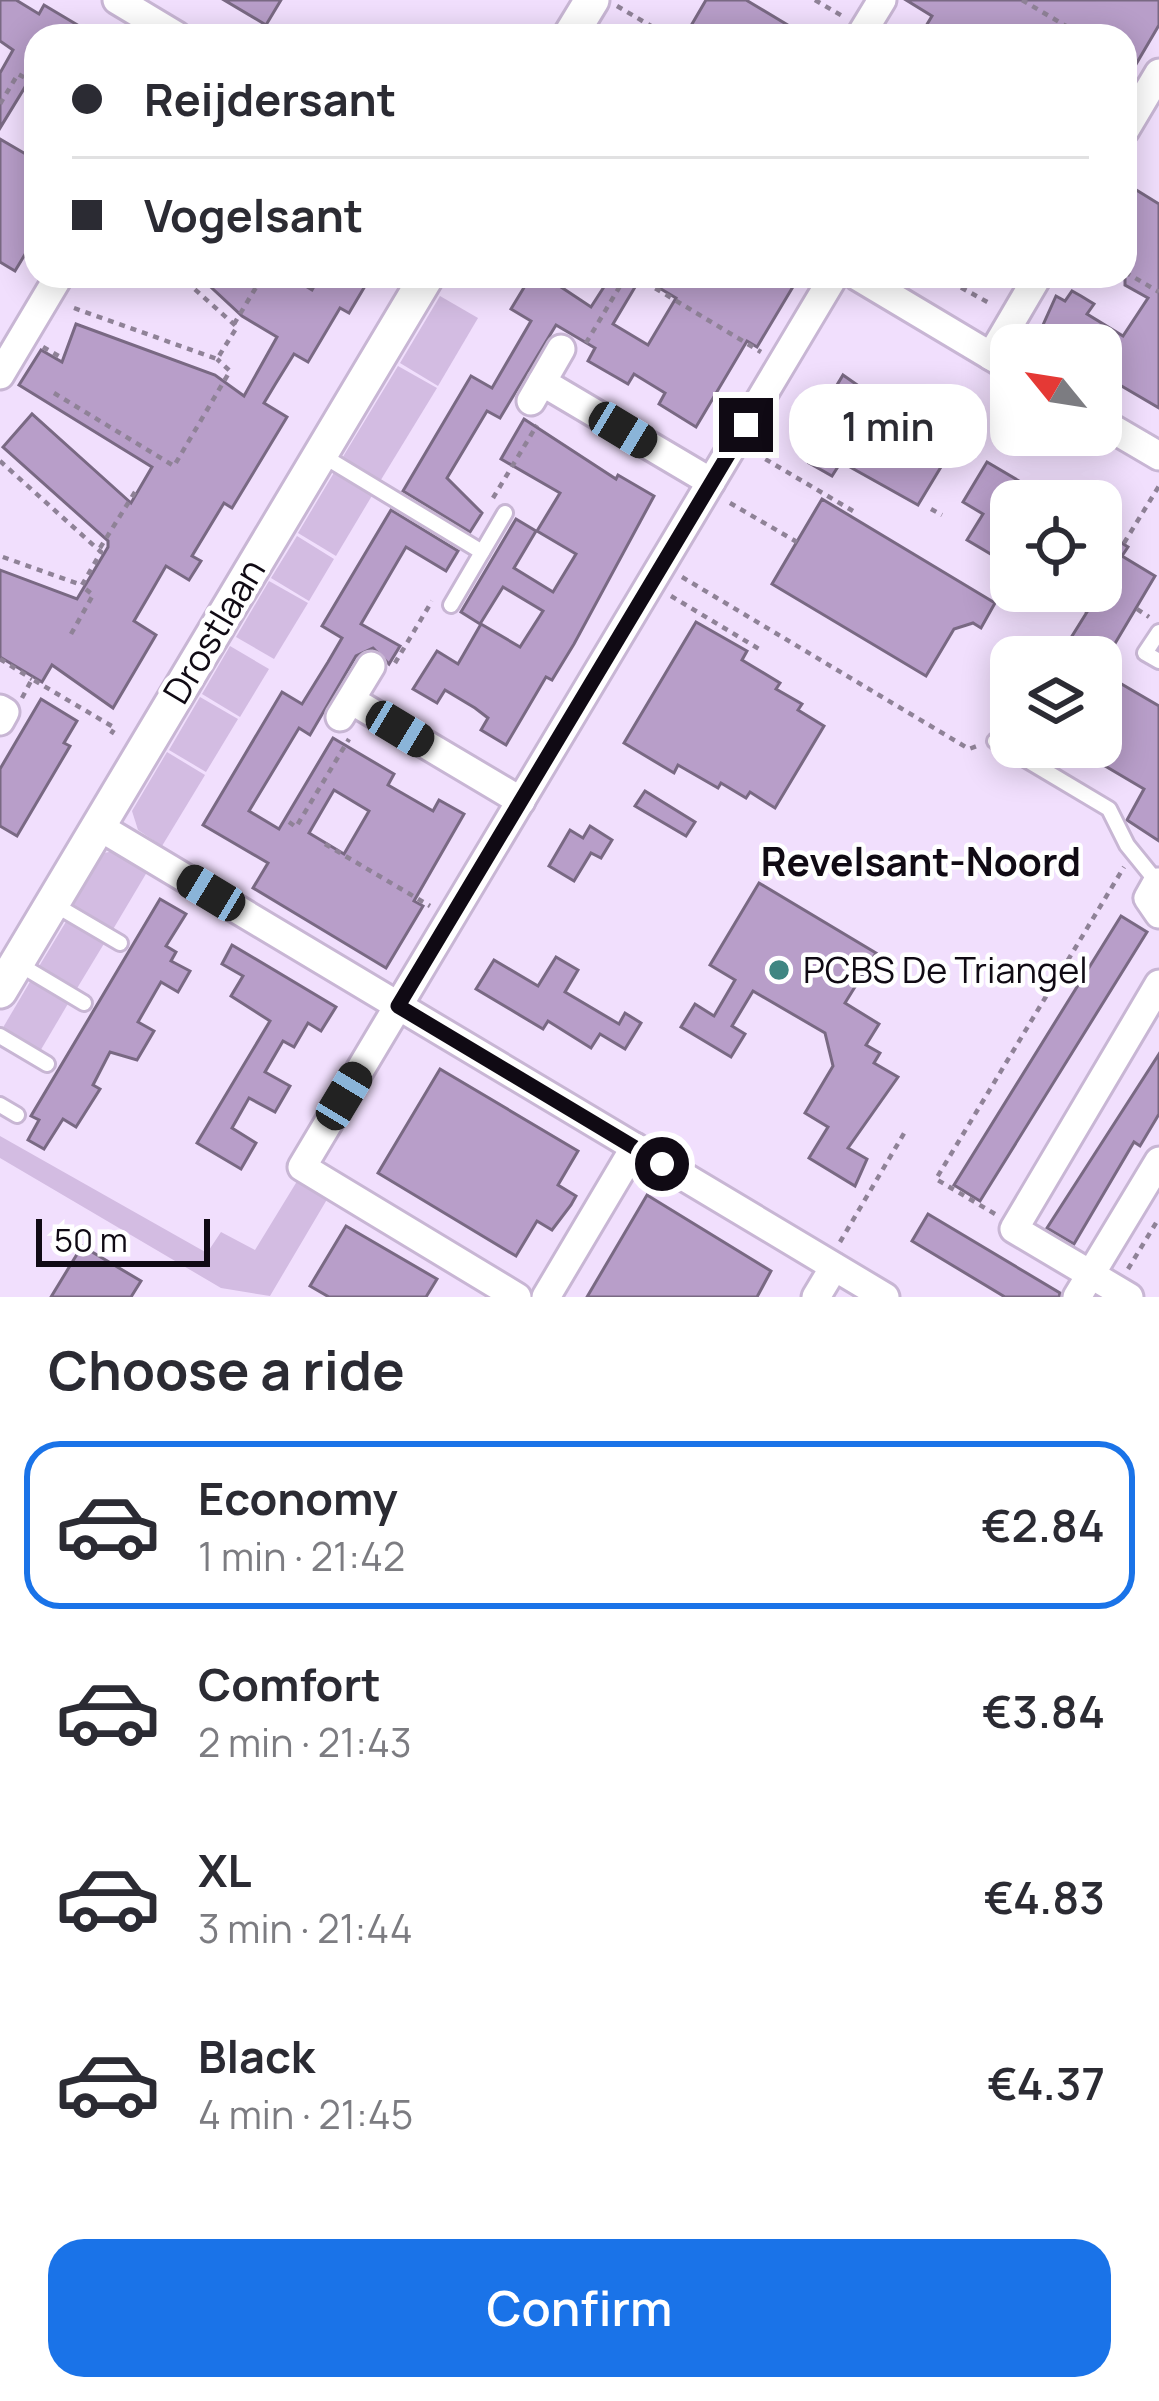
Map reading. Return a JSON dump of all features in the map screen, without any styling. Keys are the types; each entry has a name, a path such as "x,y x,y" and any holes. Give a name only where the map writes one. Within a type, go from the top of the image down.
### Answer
{"street":[{"path":"116,0 157,24"},
{"path":"859,24 882,0"},
{"path":"581,24 602,2"},
{"path":"1137,110 1159,73"},
{"path":"0,375 52,288"},
{"name":"Drostlaan","path":"5,982 420,288"},
{"path":"514,1289 296,1159 398,1006 520,801 718,491 828,288"},
{"path":"877,288 990,355"},
{"path":"1015,324 1027,288"},
{"path":"569,353 540,398 718,491"},
{"path":"1122,434 1159,456"},
{"path":"380,670 349,715 520,801"},
{"path":"98,826 635,1148 834,1258 885,1297"},
{"path":"1157,882 1148,898 1159,914"},
{"path":"1124,1291 1084,1286 1014,1228 1159,984"},
{"path":"546,1297 635,1148"},
{"path":"1084,1286 1159,1160"},
{"path":"816,1297 834,1258"}],"lane":[{"path":"320,454 482,552"},
{"path":"451,605 505,513"},
{"path":"1159,632 1145,652 1159,661"},
{"path":"1036,768 1109,809 1127,845 1157,882"},
{"path":"52,903 120,943"},
{"path":"5,982 84,1003"},
{"path":"0,1036 47,1064"},
{"path":"0,1105 17,1115"}],"path":[{"path":"815,0 849,24"},
{"path":"1022,0 1063,24"},
{"path":"602,2 645,24"},
{"path":"0,104 18,74 24,77"},
{"path":"194,288 234,324"},
{"path":"217,359 256,288"},
{"path":"569,353 617,288"},
{"path":"655,288 773,358"},
{"path":"960,288 990,306 997,294"},
{"path":"54,393 174,466 230,371 217,359 74,308"},
{"path":"490,502 540,398"},
{"path":"754,452 853,512"},
{"path":"0,461 99,549"},
{"path":"1124,543 1159,486"},
{"path":"718,491 796,542"},
{"path":"82,585 135,492"},
{"path":"931,509 942,515"},
{"path":"0,556 82,585 94,595 70,634"},
{"path":"671,567 969,749 990,742"},
{"path":"666,593 759,649"},
{"path":"380,670 435,596"},
{"path":"0,659 115,728 111,734"},
{"path":"5,713 32,679"},
{"path":"289,823 296,827 349,715"},
{"path":"325,844 443,914"},
{"path":"1011,1223 936,1179 1129,859"},
{"path":"834,1258 906,1130"},
{"path":"1124,1291 1159,1218"}],"shaded area":[{"path":"440,296 478,318 438,386 400,363"},
{"path":"398,366 437,388 379,483 341,460"},
{"path":"335,471 373,494 336,556 298,533"},
{"path":"297,536 334,559 309,601 271,578"},
{"path":"269,581 308,603 274,659 236,637"},
{"path":"230,646 269,669 240,717 202,694"},
{"path":"200,697 238,719 206,772 169,750"},
{"path":"167,752 205,775 162,846 138,830 132,811"},
{"path":"119,850 150,867 112,931 66,904 99,854"},
{"path":"67,920 105,942 76,990 38,968"},
{"path":"31,980 69,1002 39,1053 1,1031"},
{"path":"0,1136 207,1253 221,1232 255,1250 299,1178 329,1196 270,1296 221,1288 0,1158"}],"building":[{"path":"0,0 16,0 39,14 44,5 76,24 24,24 24,89 0,128 0,73 13,50 0,41"},
{"path":"224,0 281,0 264,24"},
{"path":"706,0 746,0 786,24 692,24"},
{"path":"906,0 1159,0 1159,25 1137,63 1137,24 927,24 932,16"},
{"path":"0,139 24,153 24,256 15,271 0,262"},
{"path":"1137,190 1159,204 1159,408 1122,386 1123,336 1148,298 1130,288 1137,288"},
{"path":"212,288 364,288 349,313 340,308 308,362 294,354 264,403 287,417 232,508 224,503 192,556 201,561 189,580 166,566 134,621 156,635 113,708 52,665 42,682 0,657 0,570 77,599 108,547 108,541 3,447 32,414 131,503 152,467 19,385 41,350 62,362 76,324 215,375 244,396 277,337 242,316"},
{"path":"524,288 562,288 591,307 603,288 634,288 613,324 648,345 676,298 659,288 792,288 757,347 747,341 696,427 659,404 665,393 634,374 628,384 588,361 595,348 556,325 500,418 487,411 447,478 482,513 470,532 403,491 471,376 492,388 531,321 511,309"},
{"path":"1072,291 1094,304 1087,314 1103,324 1043,324 1056,296 1065,301"},
{"path":"843,375 873,396 870,402 950,452 918,505 841,462 832,476 809,463 830,428 816,420"},
{"path":"524,419 616,479 618,475 654,496 574,644 552,680 546,677 506,745 481,730 488,718 475,708 445,690 437,703 413,689 437,651 458,664 481,624 520,647 543,611 503,587 480,624 461,612 516,519 536,531 514,568 553,592 576,554 537,531 560,493 501,459"},
{"path":"987,462 1017,480 990,480 990,554 967,540 983,514 963,502"},
{"path":"822,499 990,600 990,612 981,628 973,623 954,629 926,676 772,584"},
{"path":"391,510 458,551 446,571 406,547 361,624 400,646 389,664 373,648 356,656 310,735 299,728 249,811 279,829 333,738 394,774 388,785 433,811 439,800 464,814 414,901 423,906 386,968 253,888 268,863 203,825 282,692 302,704 328,662 342,638 322,626","holes":["334,790 369,811 344,854 309,833"]},
{"path":"1122,556 1155,576 1119,636 1072,636 1087,612 1122,612"},
{"path":"696,622 747,651 742,660 780,683 776,689 802,704 798,710 824,726 775,808 750,792 746,798 721,783 718,788 678,765 674,773 624,743"},
{"path":"1122,684 1159,706 1159,841 1127,820 1144,789 1108,768 1122,768"},
{"path":"41,699 77,721 64,743 70,746 17,836 0,826 0,769"},
{"path":"645,791 695,822 686,836 635,806"},
{"path":"590,826 612,840 601,858 591,853 574,881 549,866 570,830 583,838"},
{"name":"PCBS De Triangel","path":"759,883 876,953 845,1003 879,1024 866,1045 880,1053 874,1063 898,1077 848,1148 867,1159 855,1186 809,1158 828,1127 805,1113 833,1066 825,1033 753,991 732,1026 745,1034 731,1057 681,1027 695,1004 714,1016 735,980 710,965"},
{"path":"160,899 186,914 166,946 176,952 171,961 190,971 178,992 161,982 138,1022 154,1031 137,1060 110,1052 93,1085 100,1089 76,1127 63,1119 44,1149 28,1140 39,1120 31,1116"},
{"path":"1121,916 1147,932 980,1201 954,1185"},
{"path":"232,945 336,1007 321,1031 308,1023 294,1047 283,1041 265,1072 290,1086 275,1112 249,1098 232,1128 256,1143 241,1169 197,1143 270,1021 231,996 243,976 222,964"},
{"path":"556,957 578,970 565,992 619,1024 625,1013 641,1023 625,1049 600,1034 591,1048 548,1021 543,1029 476,989 494,960 538,986"},
{"path":"1159,1054 1159,1114 1140,1146 1134,1142 1074,1244 1047,1228"},
{"path":"440,1069 578,1151 558,1185 576,1196 571,1205 552,1230 537,1221 516,1256 378,1173"},
{"path":"647,1195 771,1271 757,1297 587,1297"},
{"path":"928,1214 1060,1293 1059,1297 1005,1297 912,1241"},
{"path":"346,1226 437,1279 426,1297 329,1297 310,1286"},
{"path":"82,1246 141,1281 131,1297 51,1297"}],"place":[{"name":"PCBS De Triangel","path":"779,970"}],"district":[{"name":"Revelsant-Noord","path":"921,862"}],"route":[{"path":"662,1164 398,1006 746,425"}]}
